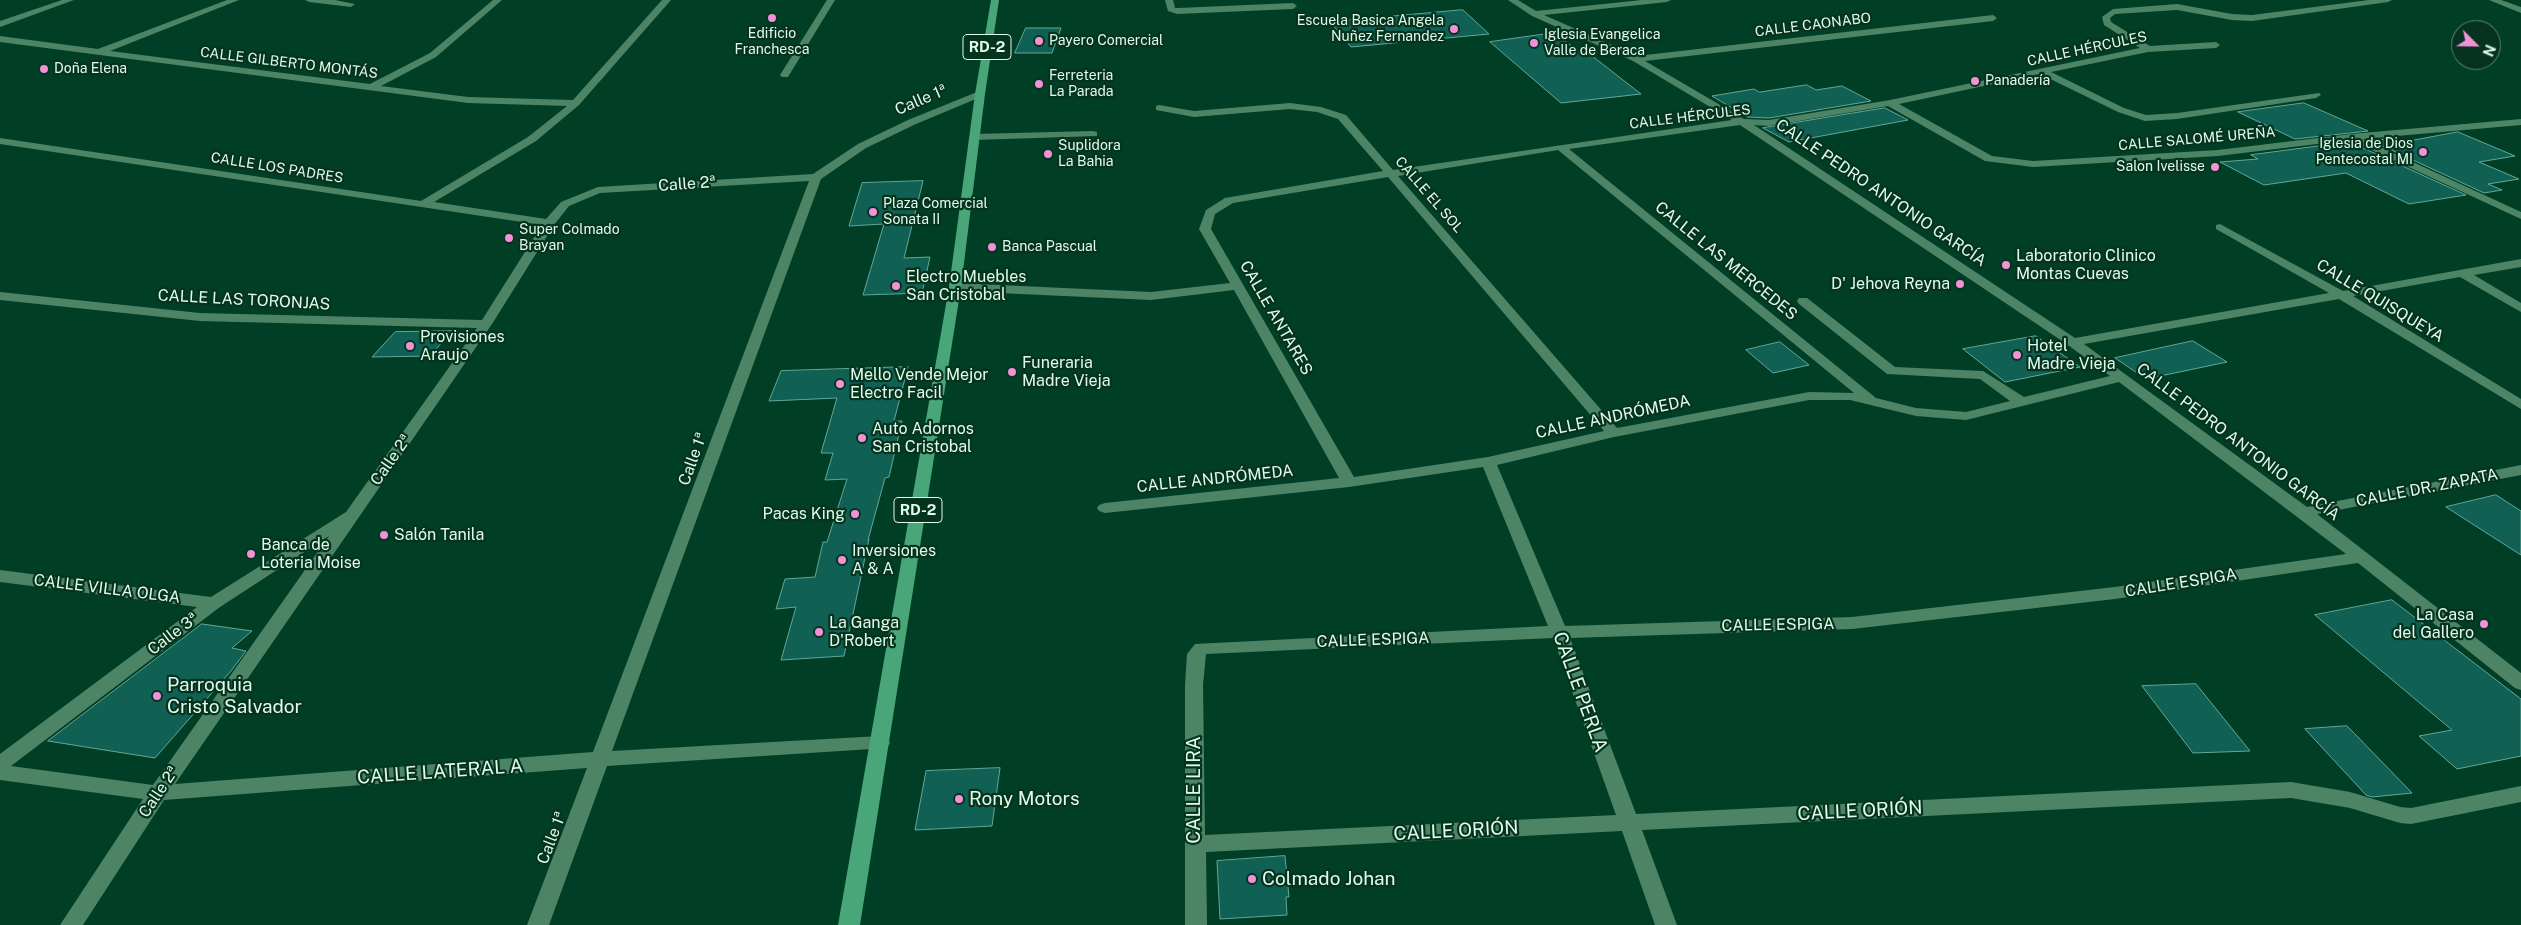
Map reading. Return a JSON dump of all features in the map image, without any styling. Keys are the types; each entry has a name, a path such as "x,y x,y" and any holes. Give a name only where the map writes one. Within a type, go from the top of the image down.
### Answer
{"main road":[{"name":"RD-2","path":"849,925 955,287 974,137 995,0"}],"street":[{"path":"0,24 70,0"},
{"path":"100,52 235,0"},
{"path":"310,0 351,4"},
{"path":"372,87 433,55 498,0"},
{"path":"422,205 532,139 576,102 667,0"},
{"path":"785,74 831,0"},
{"path":"1169,0 1171,9 1177,11 1294,6"},
{"name":"CALLE PEDRO ANTONIO GARCÍA","path":"1512,0 1535,14 1636,59 1742,122 2073,342 2304,512 2517,676"},
{"path":"1535,14 1667,0"},
{"path":"2148,49 2107,23 2106,17 2113,12 2178,7 2252,18 2388,0"},
{"path":"2493,0 2521,10"},
{"name":"CALLE CAONABO","path":"1636,59 1993,18"},
{"name":"CALLE GILBERTO MONTÁS","path":"0,39 468,100 576,102"},
{"name":"CALLE HÉRCULES","path":"1254,195 1560,147 1742,122 1769,124 2043,72 2148,49 2216,45"},
{"path":"2043,72 2121,110 2145,118 2177,116 2316,95"},
{"name":"Calle 1ª","path":"538,925 816,176 862,146 912,122 980,94"},
{"name":"CALLE SALOMÉ UREÑA","path":"1890,102 1982,156 2018,164 2052,164 2218,153 2351,137 2521,122"},
{"name":"CALLE EL SOL","path":"1160,108 1194,114 1290,106 1318,109 1342,117 1614,433"},
{"path":"974,137 1093,134"},
{"path":"2351,137 2521,216"},
{"name":"CALLE LOS PADRES","path":"0,141 549,223"},
{"name":"CALLE LAS MERCEDES","path":"1560,147 1872,401"},
{"name":"Calle 2ª","path":"71,925 158,794 486,324 549,223 565,204 598,190 816,176"},
{"name":"CALLE ANTARES","path":"1254,195 1231,199 1215,206 1206,216 1205,229 1349,482"},
{"name":"CALLE QUISQUEYA","path":"2220,227 2338,293 2521,405"},
{"path":"2073,342 2338,293 2521,263"},
{"path":"2463,274 2521,308"},
{"path":"955,287 1151,296 1238,286"},
{"name":"CALLE LAS TORONJAS","path":"0,296 200,317 486,324"},
{"path":"1804,301 1892,371 1983,375 2021,402"},
{"name":"CALLE ANDRÓMEDA","path":"1105,508 1349,482 1488,462 1614,433 1809,396 1850,396 1916,412 1966,416 2123,377"},
{"name":"CALLE PERLA","path":"1488,462 1559,632 1627,823 1666,925"},
{"name":"CALLE DR. ZAPATA","path":"2304,512 2521,470"},
{"name":"Calle 3ª","path":"0,764 214,603 353,514"},
{"name":"CALLE ESPIGA","path":"1196,654 1201,648 1232,645 1852,623 2115,593 2360,557"},
{"name":"CALLE VILLA OLGA","path":"0,576 214,603"},
{"name":"CALLE LIRA","path":"1196,654 1194,685 1196,925"},
{"name":"CALLE LATERAL A","path":"0,772 158,794 601,759 880,743"},
{"name":"CALLE ORIÓN","path":"1194,844 2291,790 2350,800 2407,816 2521,794"}],"building":[{"name":"Escuela Basica Angela Nuñez Fernandez","path":"1463,10 1489,34 1351,47 1330,22"},
{"name":"Payero Comercial","path":"1026,28 1061,28 1052,53 1015,53"},
{"path":"1553,33 1582,53 1587,52 1641,94 1561,103 1490,42"},
{"path":"1807,85 1816,90 1842,86 1871,101 1769,118 1747,117 1712,96 1754,89 1759,92"},
{"path":"2304,103 2368,131 2295,139 2238,112"},
{"path":"1885,108 1908,120 1789,142 1763,128"},
{"path":"2458,132 2515,156 2479,162 2519,179 2488,184 2502,190 2484,193 2370,140 2387,139 2397,143"},
{"path":"2350,142 2466,195 2409,204 2346,173 2264,185 2220,162 2258,159 2251,155"},
{"path":"923,181 904,258 930,257 922,293 863,295 884,224 849,226 862,183"},
{"name":"Provisiones Araujo","path":"452,331 430,356 372,357 395,332"},
{"name":"Hotel Madre Vieja","path":"2036,336 2080,367 2005,382 1963,349"},
{"path":"2193,341 2227,362 2146,379 2115,358"},
{"path":"1780,342 1809,365 1773,373 1746,350"},
{"path":"908,367 894,421 902,421 889,477 885,478 868,540 844,656 781,660 796,607 776,609 785,579 815,577 823,542 827,542 847,479 825,480 833,453 821,453 837,398 769,401 781,371"},
{"path":"2496,495 2521,511 2521,555 2446,507"},
{"path":"2392,600 2521,699 2521,756 2457,769 2419,736 2452,730 2315,615"},
{"name":"Parroquia Cristo Salvador","path":"202,624 252,631 232,648 246,651 231,671 155,758 48,741"},
{"path":"2196,684 2250,751 2193,753 2142,686"},
{"path":"2347,726 2412,793 2372,797 2366,795 2305,729"},
{"name":"Rony Motors","path":"1000,768 992,826 915,830 926,771"},
{"name":"Colmado Johan","path":"1285,856 1289,897 1286,897 1287,915 1220,919 1217,861"}],"place":[{"name":"Edificio Franchesca","path":"772,18"},
{"name":"Escuela Basica Angela Nuñez Fernandez","path":"1454,29"},
{"name":"Payero Comercial","path":"1039,41"},
{"name":"Iglesia Evangelica Valle de Beraca","path":"1534,43"},
{"name":"Doña Elena","path":"44,69"},
{"name":"Panadería","path":"1975,81"},
{"name":"Ferreteria La Parada","path":"1039,84"},
{"name":"Iglesia de Dios Pentecostal MI","path":"2423,152"},
{"name":"Suplidora La Bahia","path":"1048,154"},
{"name":"Salon Ivelisse","path":"2215,167"},
{"name":"Plaza Comercial Sonata II","path":"873,212"},
{"name":"Super Colmado Brayan","path":"509,238"},
{"name":"Banca Pascual","path":"992,247"},
{"name":"Laboratorio Clinico Montas Cuevas","path":"2006,265"},
{"name":"D' Jehova Reyna","path":"1960,284"},
{"name":"Electro Muebles San Cristobal","path":"896,286"},
{"name":"Provisiones Araujo","path":"410,346"},
{"name":"Hotel Madre Vieja","path":"2017,355"},
{"name":"Funeraria Madre Vieja","path":"1012,372"},
{"name":"Mello Vende Mejor Electro Facil","path":"840,384"},
{"name":"Auto Adornos San Cristobal","path":"862,438"},
{"name":"Pacas King","path":"855,514"},
{"name":"Salón Tanila","path":"384,535"},
{"name":"Banca de Loteria Moise","path":"251,554"},
{"name":"Inversiones A & A","path":"842,560"},
{"name":"La Casa del Gallero","path":"2484,624"},
{"name":"La Ganga D'Robert","path":"819,632"},
{"name":"Parroquia Cristo Salvador","path":"157,696"},
{"name":"Rony Motors","path":"959,799"},
{"name":"Colmado Johan","path":"1252,879"}]}
